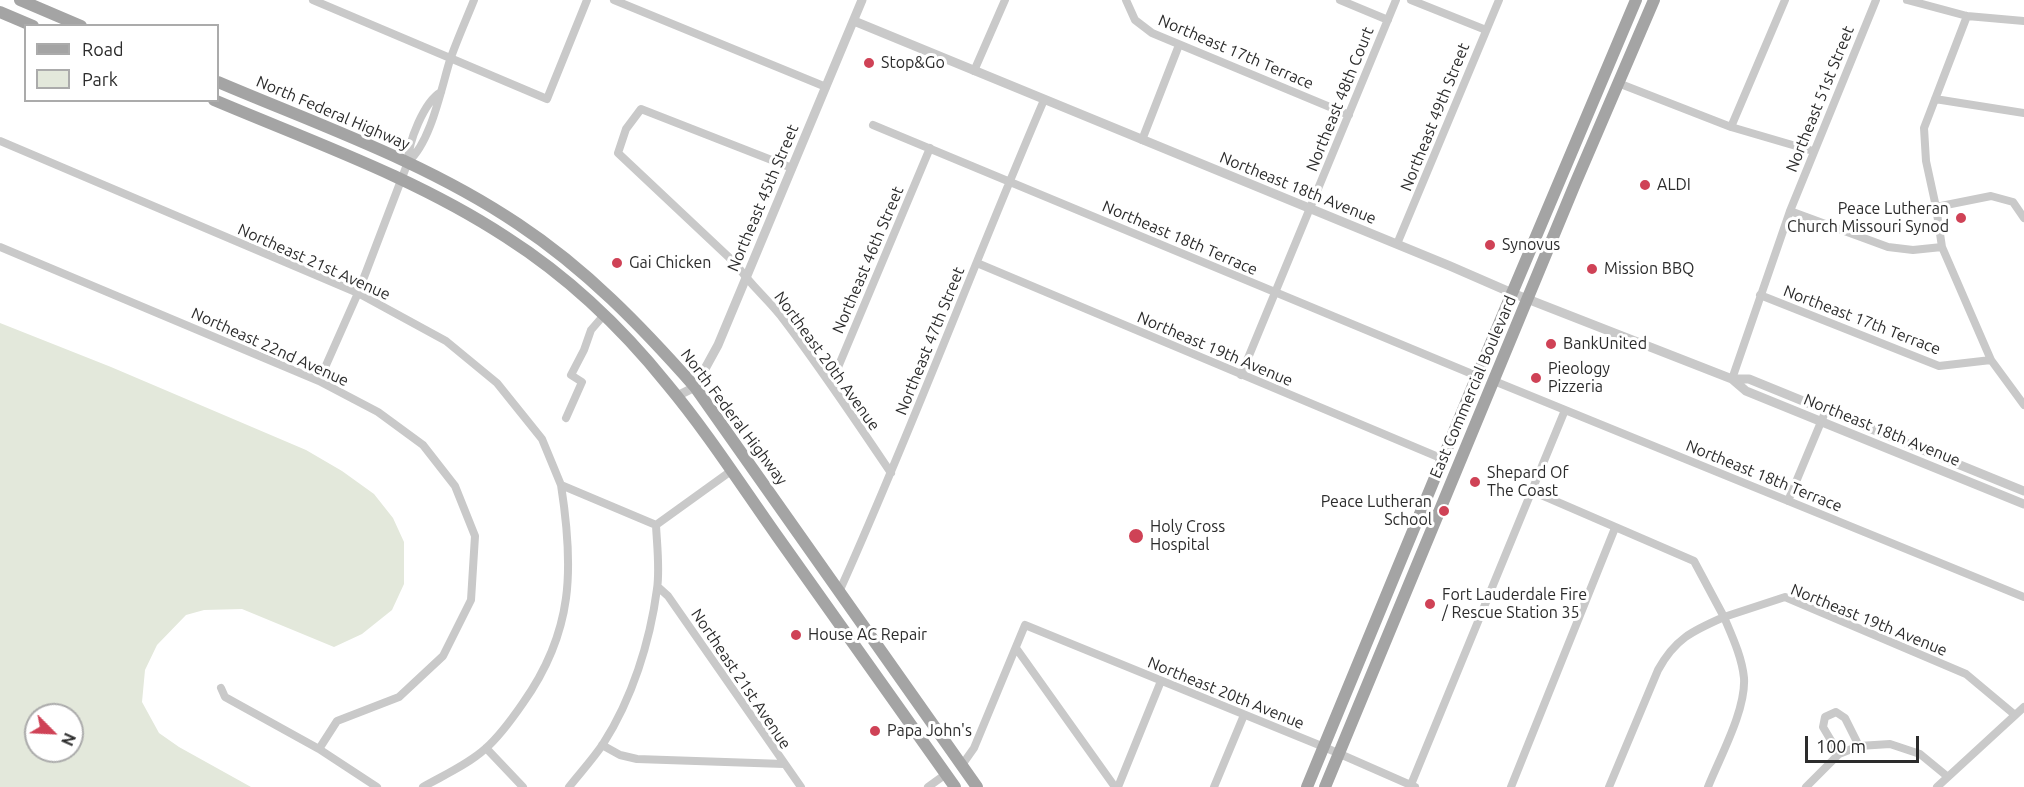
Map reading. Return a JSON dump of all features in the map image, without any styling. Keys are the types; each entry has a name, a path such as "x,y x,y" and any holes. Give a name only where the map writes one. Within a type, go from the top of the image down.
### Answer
{"main road":[{"path":"20,0 79,24"},
{"name":"East Commercial Boulevard","path":"1307,787 1636,0"},
{"name":"East Commercial Boulevard","path":"1325,787 1654,0"},
{"path":"0,12 28,24"},
{"name":"North Federal Highway","path":"219,82 408,162 490,206 559,253 588,277 638,324 695,387 977,787"},
{"name":"North Federal Highway","path":"219,102 430,193 483,223 549,268 604,315 647,360 677,396 955,787"},
{"path":"259,119 272,117 281,109"},
{"path":"731,471 747,473 760,479"},
{"path":"1407,546 1412,559 1411,580"},
{"path":"926,746 952,763 962,765"},
{"path":"946,774 972,787"}],"street":[{"path":"313,0 547,99 587,0"},
{"path":"319,381 358,293 408,162 417,155 437,106 451,59 474,0"},
{"path":"614,0 826,87"},
{"name":"Northeast 45th Street","path":"695,387 718,345 862,0"},
{"path":"974,71 1005,0"},
{"name":"Northeast 17th Terrace","path":"1126,0 1135,20 1152,33 1348,115"},
{"path":"1340,0 1388,20"},
{"name":"Northeast 48th Court","path":"1241,375 1396,0"},
{"path":"1411,0 1486,30"},
{"name":"Northeast 49th Street","path":"1397,244 1499,0"},
{"path":"1731,127 1785,0"},
{"name":"Northeast 51st Street","path":"1732,379 1790,211 1876,0"},
{"path":"1907,0 1967,16 2024,21"},
{"path":"1967,16 1924,128 1926,161 1942,248 1991,360 2024,405"},
{"name":"Northeast 18th Avenue","path":"854,21 1512,293 1732,379 1746,390 2024,504"},
{"path":"1142,140 1179,45"},
{"path":"1618,83 1731,127 1813,151"},
{"path":"1935,99 2024,113"},
{"name":"Northeast 47th Street","path":"839,592 891,473 1044,100"},
{"name":"Northeast 20th Avenue","path":"792,168 641,109 626,129 618,153 736,264 746,279 776,309 831,384 891,473"},
{"name":"Northeast 18th Terrace","path":"873,125 1477,376"},
{"name":"Northeast 21st Avenue","path":"0,141 358,293 446,341 497,382 542,439 561,485 568,530 569,582 565,612 552,650 537,683 512,720 486,748 452,772 423,787"},
{"name":"Northeast 46th Street","path":"831,384 930,148"},
{"path":"1936,207 1991,196 2013,202 2024,218"},
{"path":"1790,211 1888,247 1913,250 1942,248"},
{"name":"Northeast 22nd Avenue","path":"0,247 319,381 378,412 423,445 455,486 476,536 471,600 443,656 399,697 337,721 319,749"},
{"path":"549,268 559,253"},
{"name":"Northeast 19th Avenue","path":"977,263 1443,459"},
{"name":"Northeast 17th Terrace","path":"1760,295 1939,366 1991,360"},
{"path":"566,418 582,382 571,375 591,330 604,315"},
{"name":"Northeast 18th Avenue","path":"1732,379 1749,380 2024,491"},
{"name":"Northeast 18th Terrace","path":"1494,381 2024,597"},
{"path":"677,396 695,387"},
{"path":"1412,786 1565,410"},
{"path":"1788,501 1826,410"},
{"path":"656,525 731,471"},
{"path":"561,485 656,525"},
{"path":"1532,492 1694,561 1724,617 1741,662 1744,677 1744,692 1740,709 1707,787"},
{"path":"569,787 602,745 629,695 647,639 658,587 656,525"},
{"path":"1511,787 1615,528"},
{"name":"Northeast 21st Avenue","path":"658,587 668,596 801,787"},
{"name":"Northeast 19th Avenue","path":"1609,787 1658,670 1668,652 1694,631 1724,617 1785,597 1966,674 2014,715"},
{"name":"Northeast 20th Avenue","path":"1016,648 1025,625 1324,747 1412,786"},
{"path":"962,765 974,748 1016,648"},
{"path":"1016,648 1117,787"},
{"path":"1117,787 1161,681"},
{"path":"221,688 225,697 319,749 377,787"},
{"path":"1937,787 2024,706"},
{"path":"1839,754 1823,727 1825,717 1836,712 1845,718 1859,746"},
{"path":"1214,787 1244,715"},
{"path":"1806,787 1839,754 1859,746 1890,744 1920,754 1948,777"},
{"path":"602,745 620,755 637,759 784,765"},
{"path":"486,748 523,787"},
{"path":"928,787 946,774"}],"green space":[{"path":"0,323 111,367 306,450 342,471 374,494 393,518 404,542 404,584 392,610 362,634 334,647 242,609 204,610 186,615 157,645 145,670 142,702 159,733 179,747 251,787 0,787"}],"place":[{"name":"Stop&Go","path":"869,63"},
{"name":"ALDI","path":"1645,185"},
{"name":"Peace Lutheran Church Missouri Synod","path":"1961,218"},
{"name":"Synovus","path":"1490,245"},
{"name":"Gai Chicken","path":"617,263"},
{"name":"Mission BBQ","path":"1592,269"},
{"name":"BankUnited","path":"1551,344"},
{"name":"Pieology Pizzeria","path":"1536,378"},
{"name":"Shepard Of The Coast","path":"1475,482"},
{"name":"Peace Lutheran School","path":"1444,511"},
{"name":"Holy Cross Hospital","path":"1136,536"},
{"name":"Fort Lauderdale Fire / Rescue Station 35","path":"1430,604"},
{"name":"House AC Repair","path":"796,635"},
{"name":"Papa John's","path":"875,731"}]}
